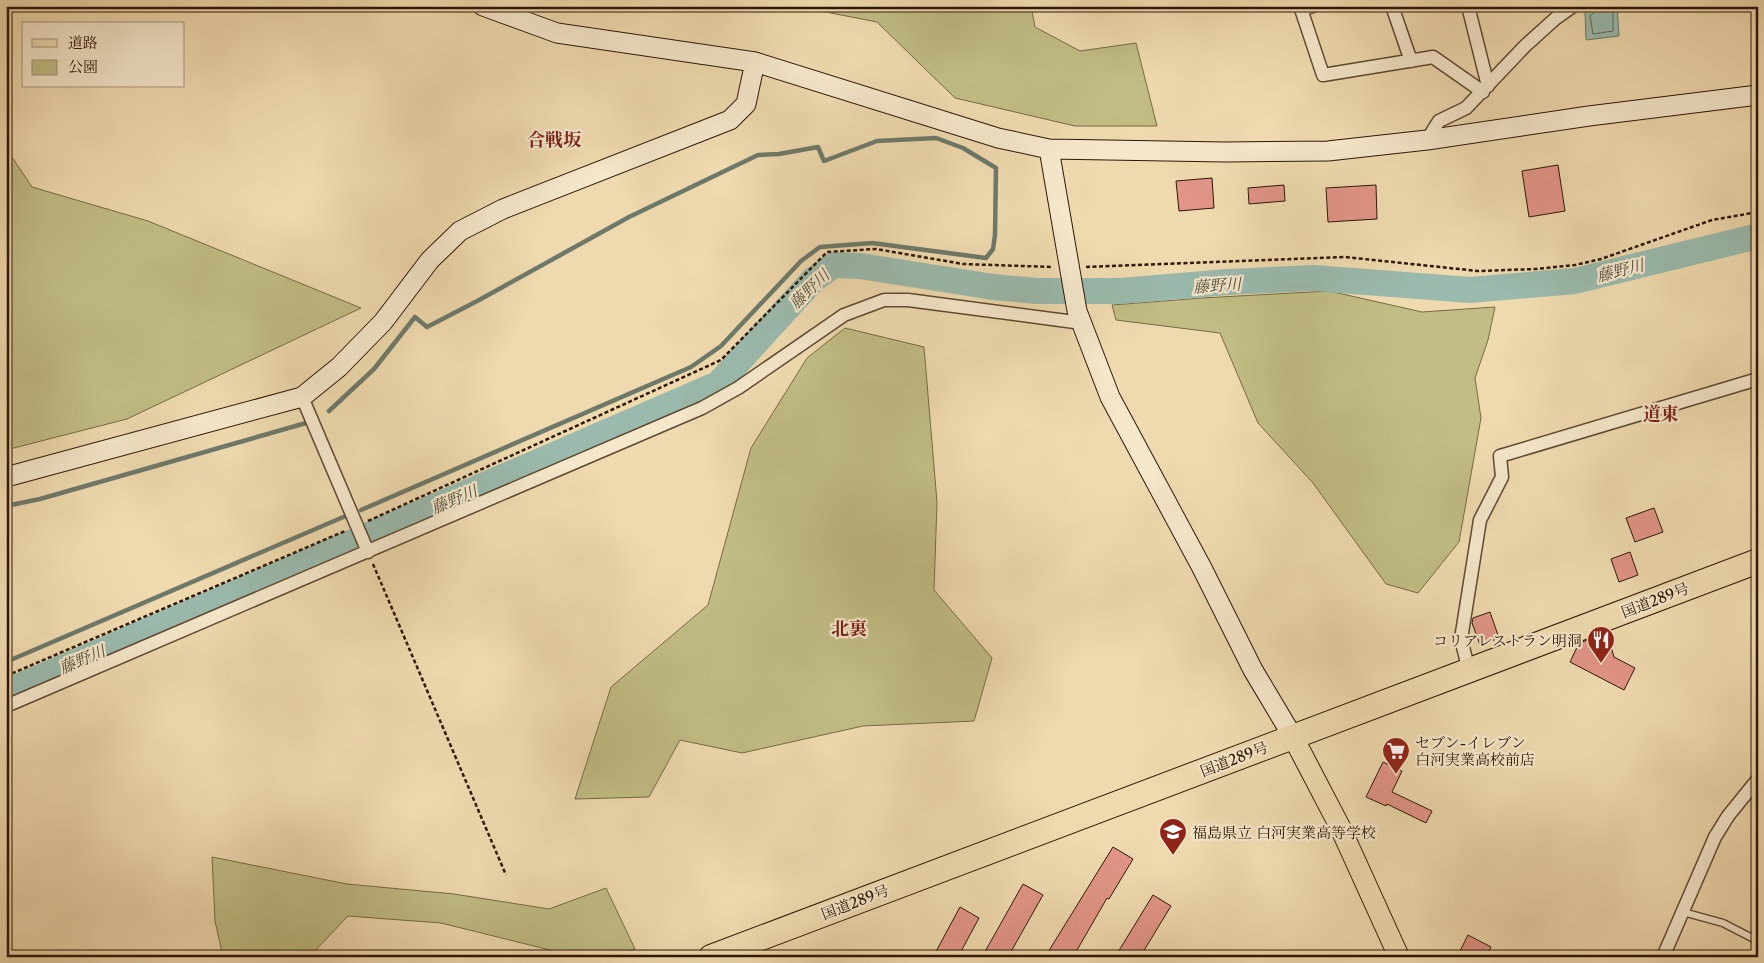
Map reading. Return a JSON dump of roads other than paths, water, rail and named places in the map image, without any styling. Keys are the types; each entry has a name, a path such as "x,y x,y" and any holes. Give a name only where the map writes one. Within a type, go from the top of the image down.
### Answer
{"highway":[{"name":"国道289号","path":"711,957 1758,561"}],"main road":[{"path":"1293,737 1340,827 1399,957"}],"street":[{"path":"483,6 557,34 755,62 998,138 1049,149 1225,152 1328,151 1427,140 1589,116 1758,95"},
{"path":"1392,6 1411,61"},
{"path":"1468,6 1485,89"},
{"path":"1427,140 1439,121 1466,108 1525,46 1556,18 1573,6"},
{"path":"1304,8 1323,75 1433,57 1485,89"},
{"path":"6,477 302,396 339,367 383,322 430,260 460,231 503,209 730,120 746,104 755,62"},
{"path":"1049,149 1079,317 1110,397 1202,568 1252,670 1293,737"},
{"path":"6,706 702,408 738,388 844,314 870,303 884,300 908,300 1079,317"},
{"path":"1468,672 1461,639 1480,520 1502,477 1500,456 1758,379"},
{"path":"302,396 368,552"},
{"path":"1663,957 1715,837 1728,816 1758,779"}],"lane":[{"path":"1683,912 1723,923 1758,941"}],"water":[{"path":"1597,6 1617,6 1619,36 1586,40 1585,11"}],"waterway":[{"path":"329,411 374,369 415,317 427,327 629,217 758,155 779,154 818,147 824,161 877,141 936,138 963,148 996,168 995,235 993,249 986,258 872,243 820,247 801,261 721,346 691,367 361,510"},
{"name":"藤野川","path":"6,692 718,384 813,280 834,265 860,266 993,287 1037,291 1120,291 1228,282 1314,278 1470,290 1575,281 1758,236"},
{"path":"6,506 40,499 306,423"},
{"path":"6,662 348,515"}],"place":[{"name":"コリアレストラン明洞","path":"1601,664"},
{"name":"セブン-イレブン 白河実業高校前店","path":"1396,775"},
{"name":"福島県立 白河実業高等学校","path":"1173,856"}],"district":[{"name":"合戦坂","path":"554,140"},
{"name":"道東","path":"1661,414"},
{"name":"北裏","path":"849,629"}]}
